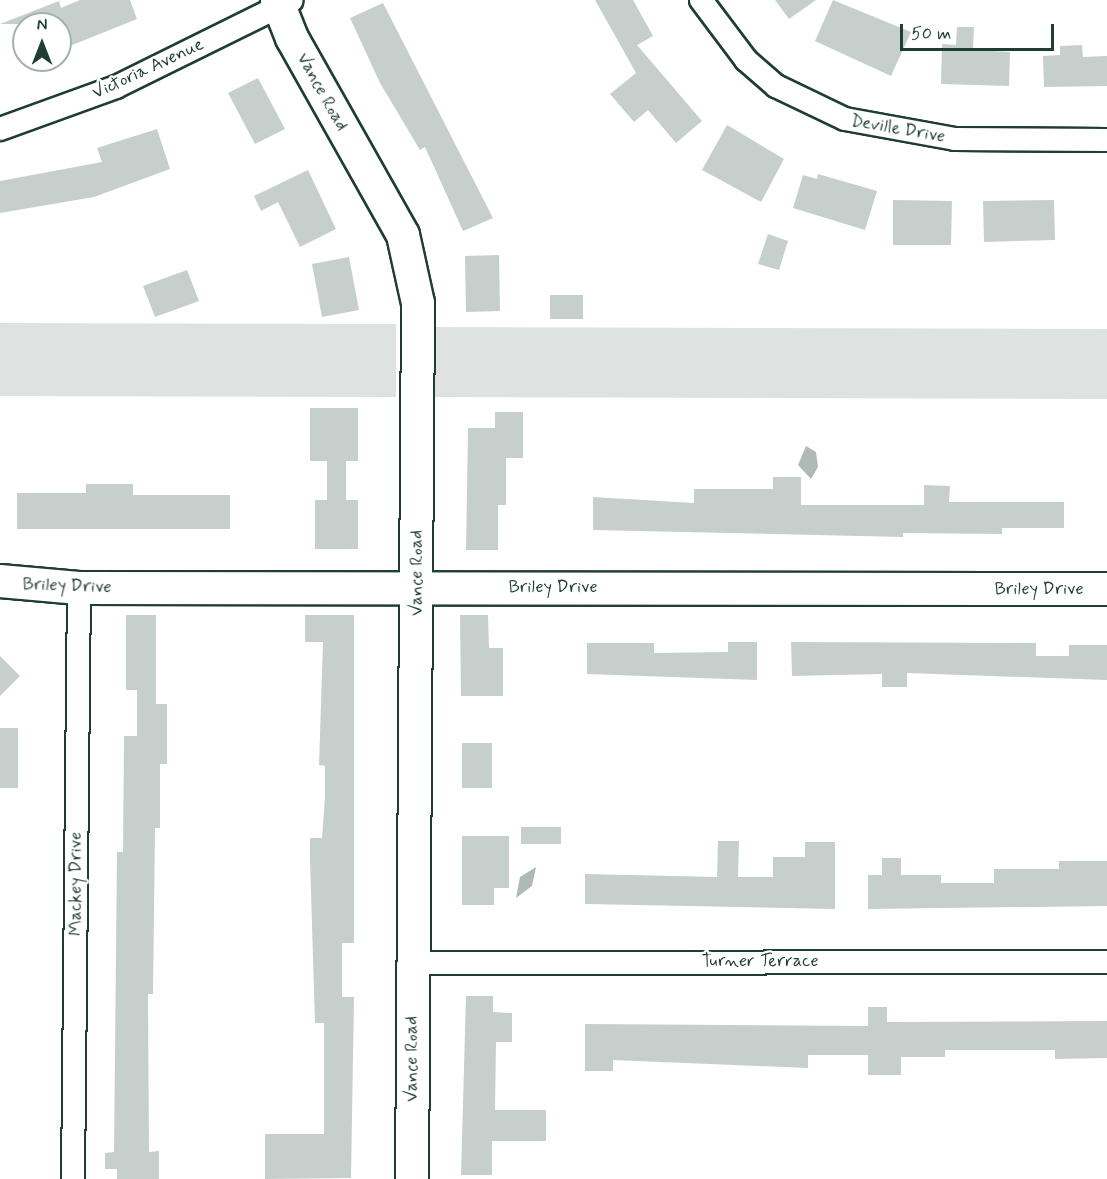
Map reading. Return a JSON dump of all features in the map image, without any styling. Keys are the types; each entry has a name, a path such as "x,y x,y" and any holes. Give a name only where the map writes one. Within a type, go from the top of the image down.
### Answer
{"street":[{"name":"Deville Drive","path":"702,0 746,60 776,86 845,119 955,139 1107,140"},
{"name":"Victoria Avenue","path":"0,129 116,87 283,2"},
{"name":"Vance Road","path":"283,2 292,38 403,235 412,266 418,303 412,1179"},
{"name":"Briley Drive","path":"0,581 79,588 1107,589"},
{"name":"Mackey Drive","path":"73,1179 79,588"},
{"name":"Turner Terrace","path":"413,963 1107,962"}],"shaded area":[{"path":"0,323 396,324 396,397 0,396"},
{"path":"431,327 1107,329 1107,399 431,397"},
{"path":"806,446 816,452 818,467 811,479 798,465"},
{"path":"536,867 532,886 516,898 520,877"}],"building":[{"path":"80,0 130,0 137,19 72,45 72,12 31,12 59,1 61,8"},
{"path":"595,0 633,0 653,36 637,45 702,121 676,143 648,110 634,122 610,94 636,73"},
{"path":"775,0 816,0 789,19"},
{"path":"833,0 911,32 891,76 815,41"},
{"path":"383,3 493,218 463,231 425,147 420,150 380,83 350,18"},
{"path":"12,19 12,24 0,24"},
{"path":"957,27 974,27 973,50 1010,52 1009,86 941,84 942,44 956,45"},
{"path":"1082,45 1083,57 1107,56 1107,86 1044,87 1043,56 1060,55 1060,46"},
{"path":"258,78 285,129 255,144 228,93"},
{"path":"727,125 784,159 761,202 702,170"},
{"path":"157,129 170,169 94,197 0,213 0,181 102,162 97,148"},
{"path":"308,170 336,229 300,247 278,202 261,211 254,196"},
{"path":"818,174 877,191 865,230 793,208 803,175 817,179"},
{"path":"893,200 952,201 951,245 893,245"},
{"path":"1054,200 1055,240 984,242 983,201"},
{"path":"768,234 788,241 779,270 758,264"},
{"path":"499,255 500,311 466,312 465,256"},
{"path":"349,257 359,310 322,317 312,264"},
{"path":"187,270 199,301 155,317 143,286"},
{"path":"550,295 583,295 583,319 550,319"},
{"path":"310,408 358,408 358,461 346,461 346,500 358,500 358,549 315,549 315,500 327,500 327,461 310,461"},
{"path":"495,412 523,412 523,458 506,458 506,505 498,505 498,550 466,550 468,428 495,428"},
{"path":"773,477 801,477 801,505 924,505 924,485 950,486 949,502 1064,502 1064,528 1002,528 1002,534 903,533 903,537 593,530 593,497 694,503 694,489 773,489"},
{"path":"86,484 133,484 133,495 230,495 230,529 17,529 17,493 86,493"},
{"path":"126,615 156,615 156,704 167,704 167,764 160,764 160,828 155,828 153,994 148,994 149,1152 159,1151 159,1179 117,1179 117,1169 105,1169 105,1153 114,1152 117,852 123,852 124,736 137,736 137,690 126,690"},
{"path":"305,615 354,615 354,943 342,943 342,997 354,997 351,1178 265,1179 265,1134 324,1134 324,1023 315,1023 310,860 310,838 322,838 325,797 325,766 319,765 323,642 305,642"},
{"path":"460,615 488,615 489,648 503,648 503,696 461,696"},
{"path":"728,642 757,642 757,680 587,674 587,643 654,643 654,653 728,652"},
{"path":"791,642 1036,643 1036,656 1069,656 1069,645 1107,645 1107,680 907,673 907,687 882,687 882,674 792,676"},
{"path":"0,656 20,676 0,696"},
{"path":"0,728 18,728 18,788 0,788"},
{"path":"462,743 492,743 492,788 462,788"},
{"path":"521,827 561,827 561,844 521,844"},
{"path":"462,836 509,836 509,888 494,888 494,905 462,905"},
{"path":"718,841 739,841 738,877 773,877 773,857 805,857 805,842 835,842 835,909 585,904 585,874 717,877"},
{"path":"882,858 901,858 901,875 941,875 941,883 994,883 994,869 1059,869 1059,861 1107,861 1107,906 868,909 868,875 882,875"},
{"path":"466,996 493,996 493,1012 512,1013 512,1042 496,1042 495,1110 546,1110 546,1141 492,1141 492,1175 461,1175"},
{"path":"868,1007 887,1007 887,1022 1107,1021 1107,1058 1055,1059 1055,1050 945,1050 945,1057 901,1057 901,1075 868,1075 868,1055 808,1055 808,1068 613,1060 613,1071 585,1071 585,1024 868,1026"}]}
